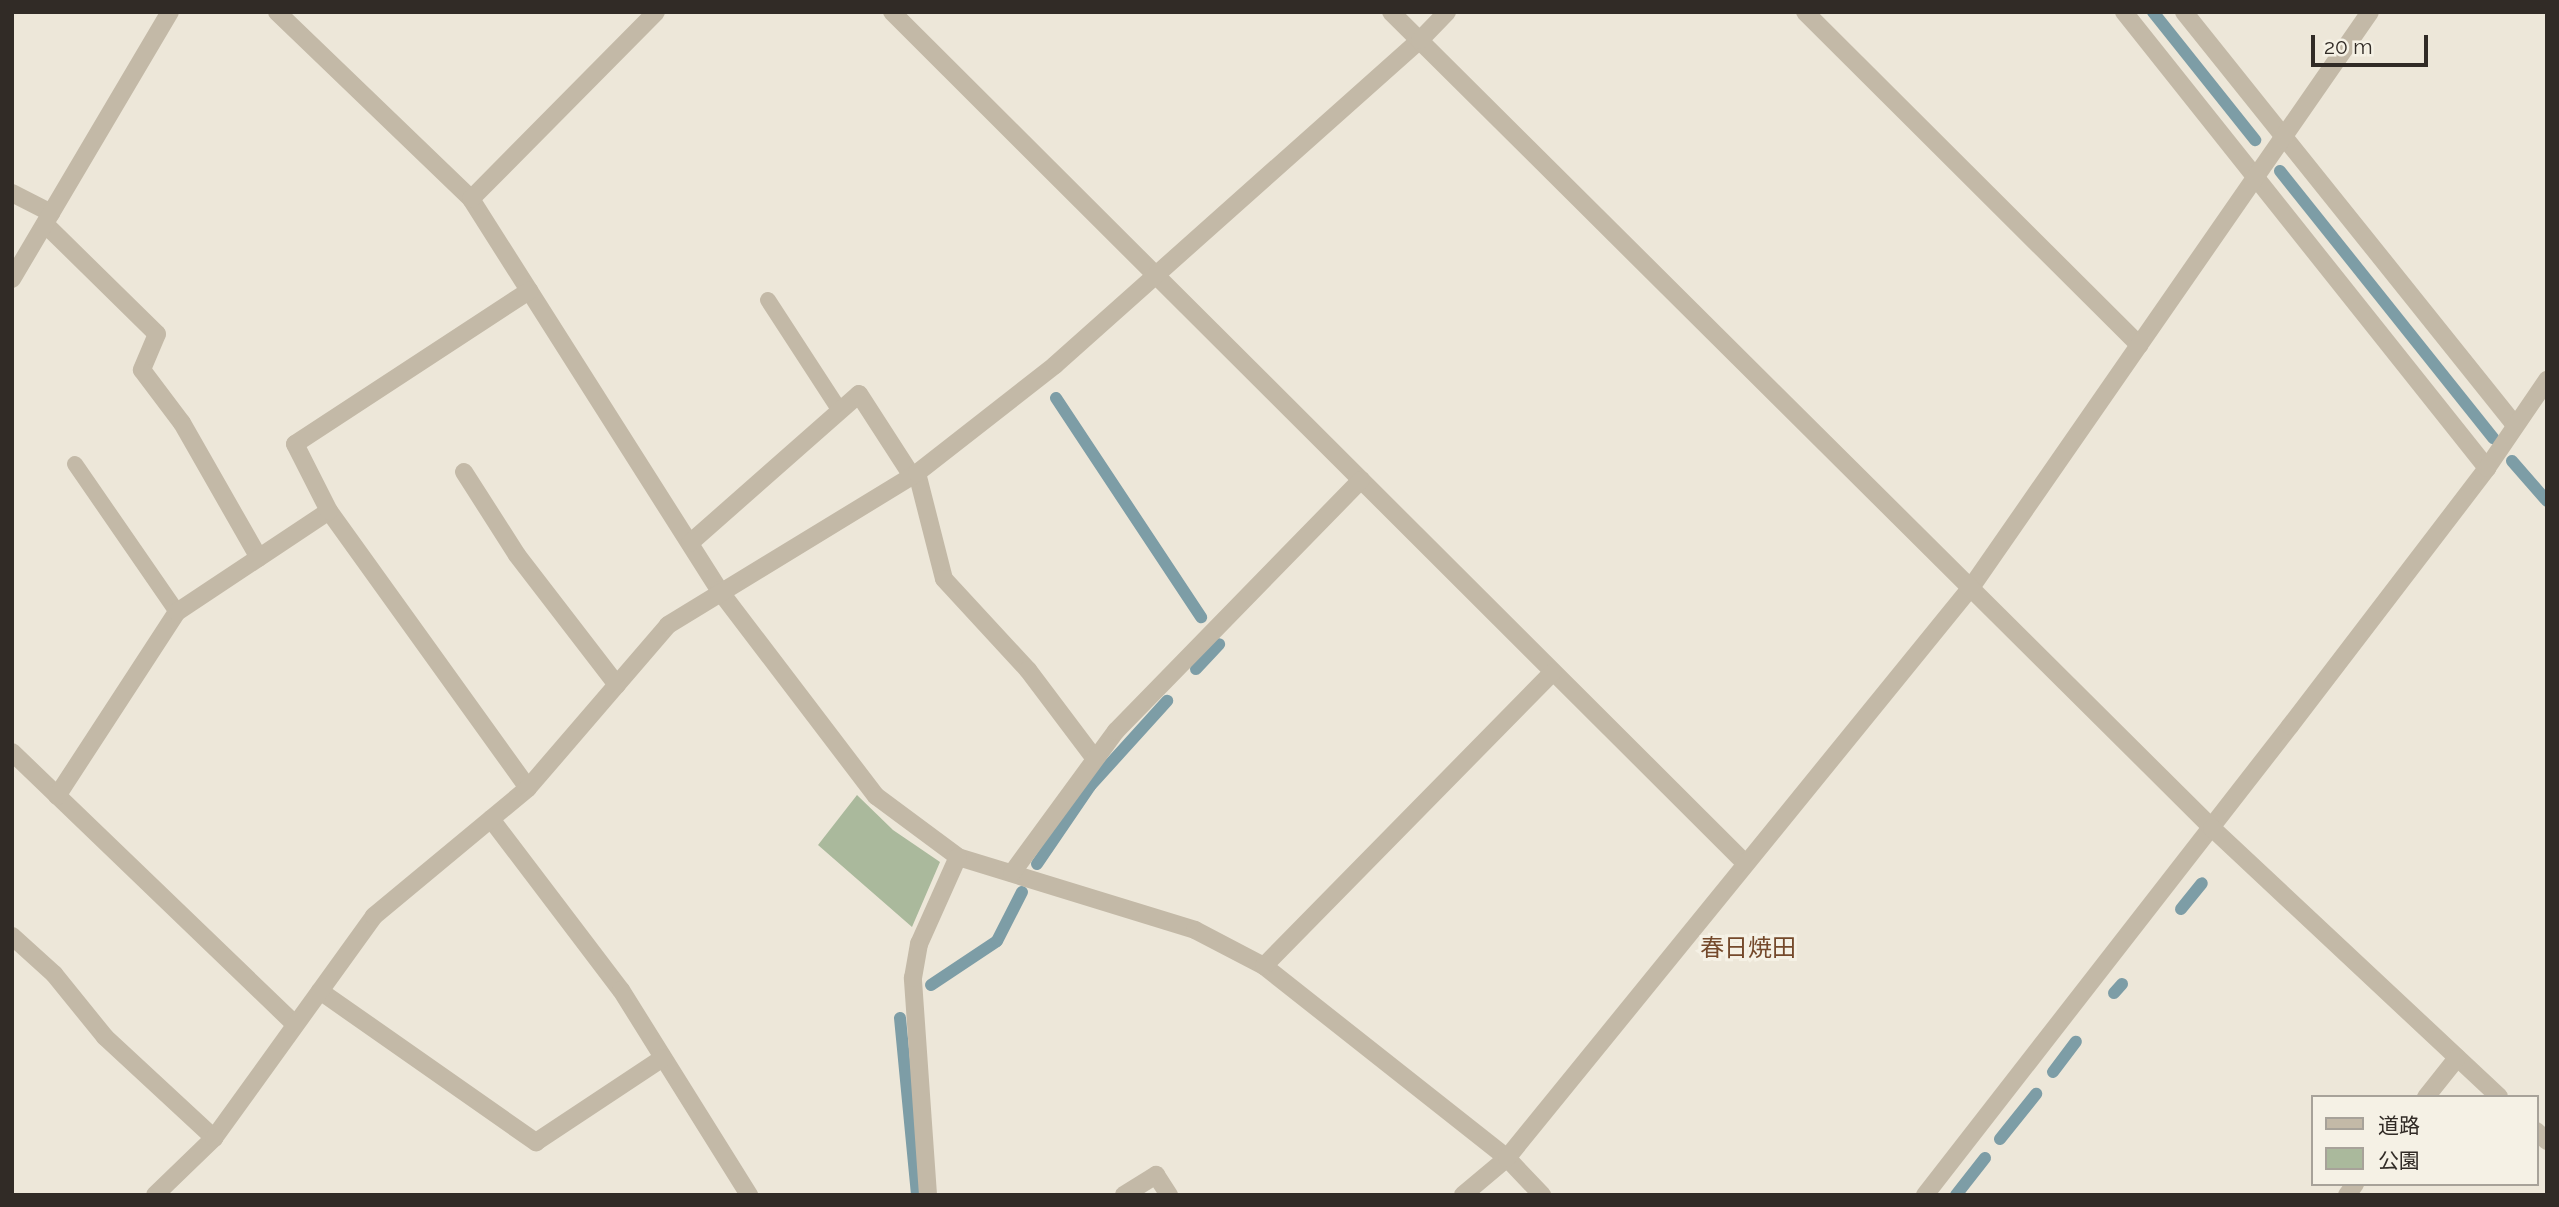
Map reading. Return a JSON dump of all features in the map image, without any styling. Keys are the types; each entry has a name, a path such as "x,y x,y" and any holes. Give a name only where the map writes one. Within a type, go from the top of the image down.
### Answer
{"street":[{"path":"12,279 170,12"},
{"path":"277,12 471,199 719,590 876,796 958,857 1195,930 1264,966 1507,1158 1542,1195"},
{"path":"471,199 656,12"},
{"path":"892,12 1744,862"},
{"path":"1391,12 1972,586 2212,828 2497,1095"},
{"path":"155,1195 214,1138 374,916 528,788 668,625 719,590 914,475 1055,365 1154,273 1420,40 1447,12"},
{"path":"1805,12 2139,345"},
{"path":"2124,12 2487,468"},
{"path":"2184,12 2515,425"},
{"path":"1463,1195 1507,1158 1744,862 1972,586 2370,12"},
{"path":"12,193 48,218 157,334 142,370 182,423 259,558"},
{"path":"528,788 330,511 295,444 529,290"},
{"path":"1925,1195 2212,828 2487,468 2547,380"},
{"path":"690,543 859,394 914,475 944,579 1028,670 1095,759"},
{"path":"464,472 517,555 617,685"},
{"path":"1012,873 1116,731 1361,480"},
{"path":"58,796 177,612 330,511"},
{"path":"1264,966 1553,671"},
{"path":"12,752 296,1024"},
{"path":"491,819 621,990 749,1195"},
{"path":"928,1195 913,978 919,944 958,857"},
{"path":"12,936 54,974 105,1037 214,1138"},
{"path":"320,991 536,1142 663,1058"},
{"path":"2428,1095 2457,1058"},
{"path":"1125,1195 1156,1175 1169,1195"}],"lane":[{"path":"768,300 841,411"},
{"path":"75,464 177,612"}],"green space":[{"path":"857,795 893,830 940,862 912,927 818,845"}],"waterway":[{"path":"2153,12 2255,140"},
{"path":"2280,171 2493,438"},
{"path":"1056,398 1201,617"},
{"path":"2512,461 2547,501"},
{"path":"1196,669 1219,644"},
{"path":"1037,864 1090,786 1167,701"},
{"path":"2181,909 2202,883"},
{"path":"931,985 997,941 1022,892"},
{"path":"2114,993 2122,984"},
{"path":"900,1018 917,1195"},
{"path":"2053,1072 2076,1042"},
{"path":"2000,1139 2036,1094"},
{"path":"1956,1195 1985,1158"}],"district":[{"name":"春日焼田","path":"1748,948"}]}
